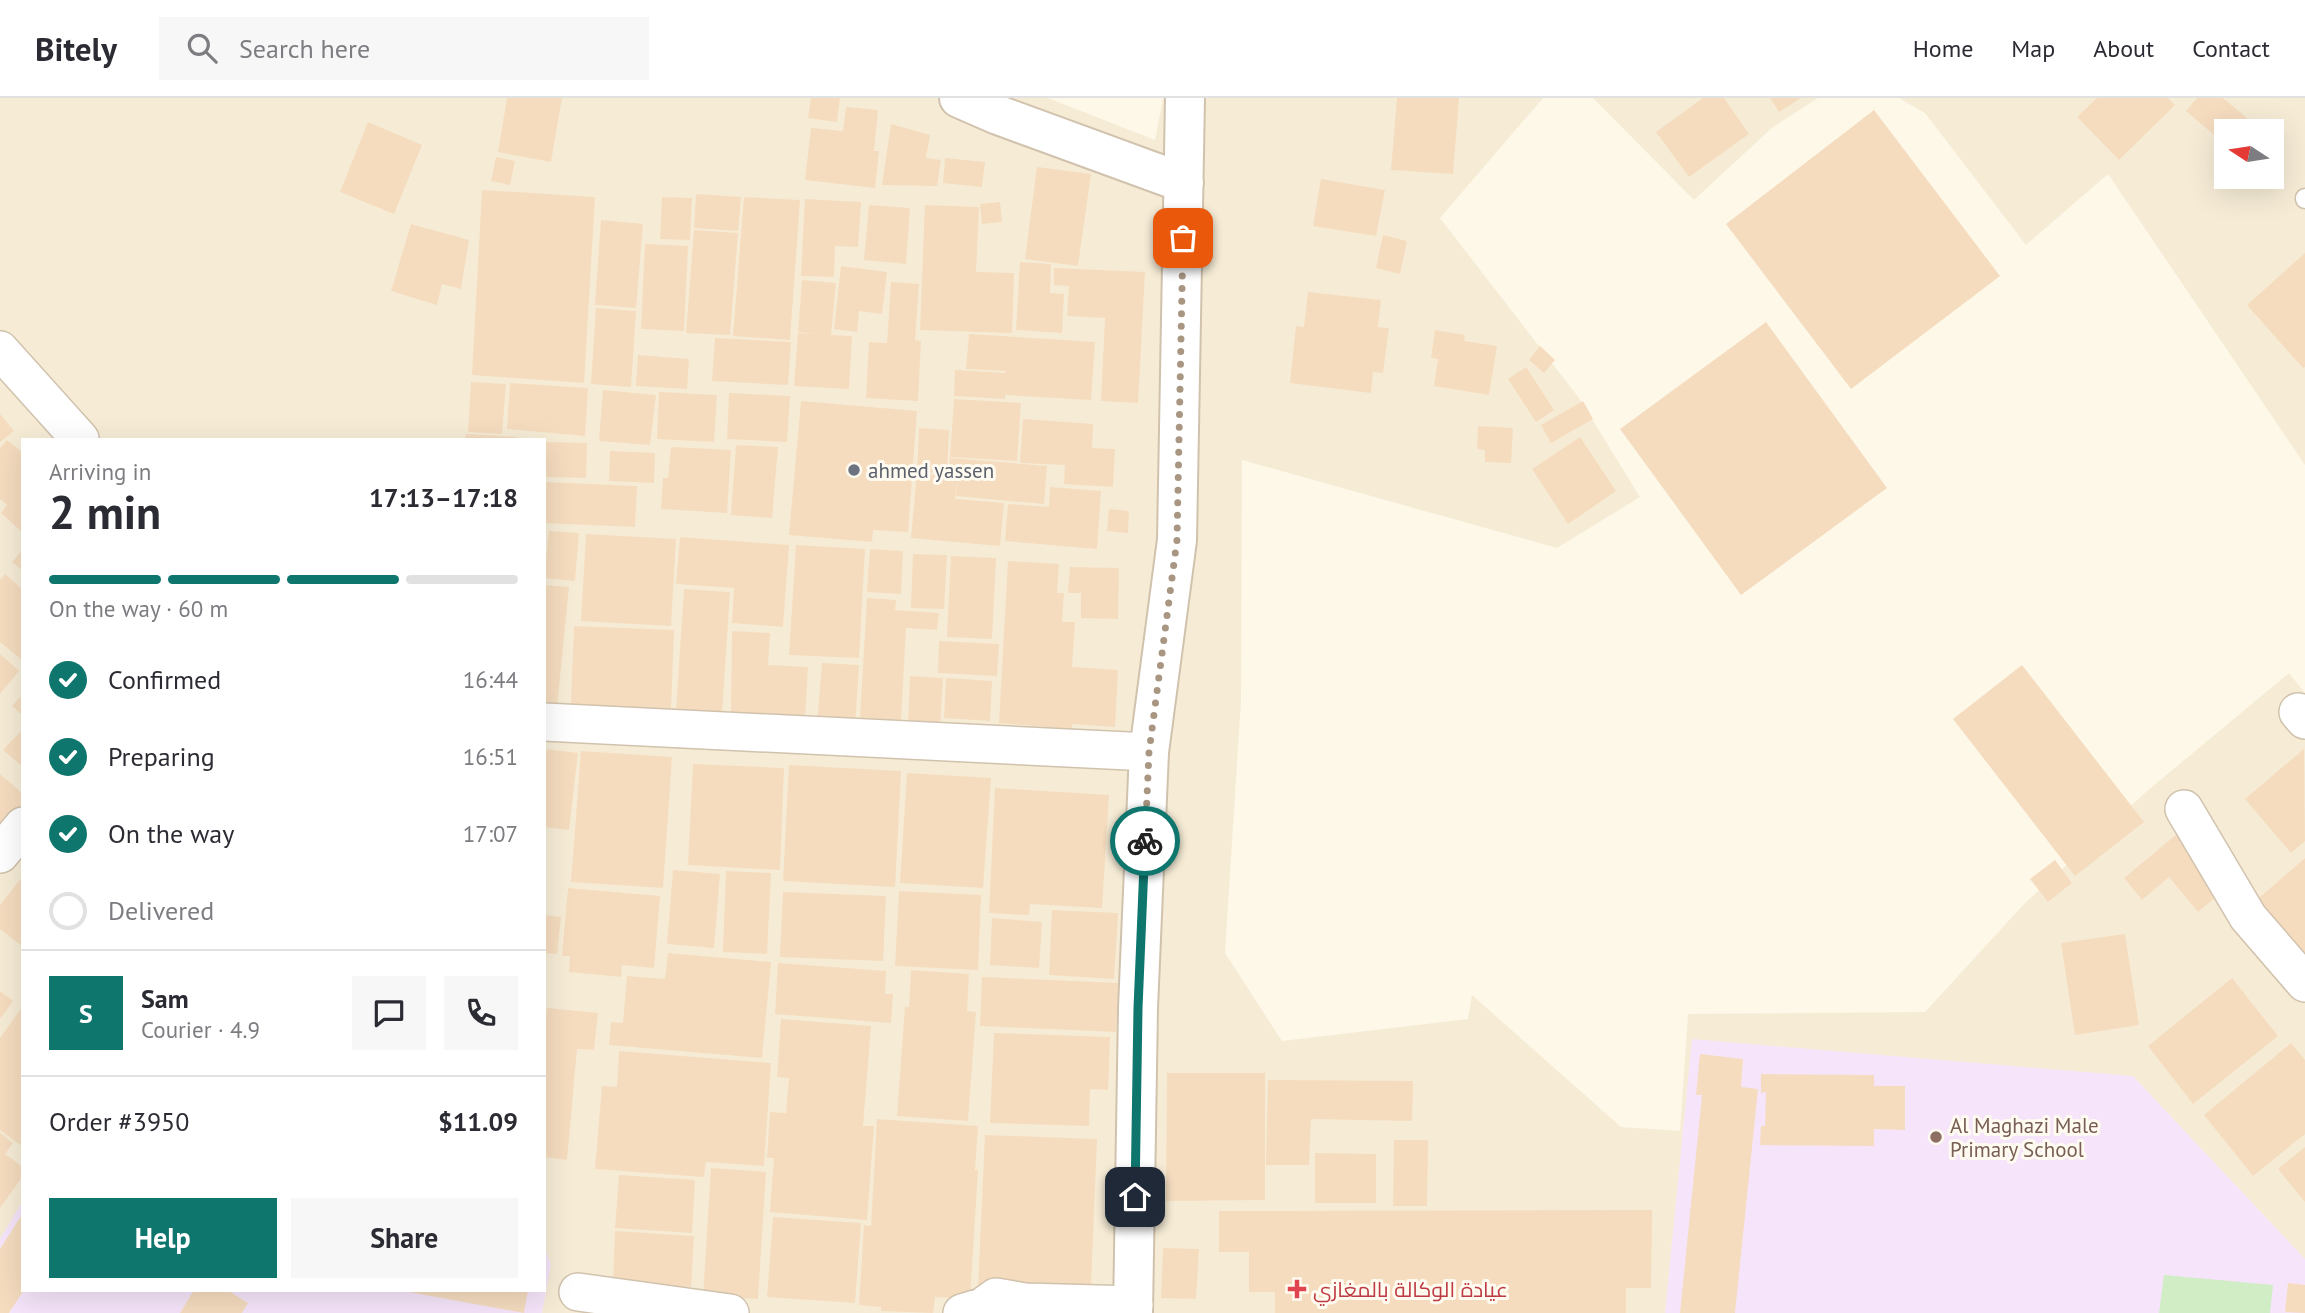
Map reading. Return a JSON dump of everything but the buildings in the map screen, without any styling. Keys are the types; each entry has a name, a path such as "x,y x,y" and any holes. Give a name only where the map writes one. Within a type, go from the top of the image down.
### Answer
{"street":[{"path":"960,98 998,115 1184,183"},
{"path":"962,1313 982,1307 996,1297 1025,1302 1133,1309 1138,1008 1149,752 1177,540 1185,98"},
{"path":"0,349 79,438"},
{"path":"546,722 1149,752"},
{"path":"2184,809 2248,917 2305,983"},
{"path":"0,854 21,828"},
{"path":"578,1292 730,1313"}],"shaded area":[{"path":"0,98 1048,98 1155,140 1163,98 1543,98 1440,218 1579,398 1640,497 1557,548 1242,460 1241,701 1225,953 1282,1041 1468,1019 1472,995 1621,1127 1680,1131 1688,1014 1925,1012 2024,904 2147,791 2289,673 2305,693 2305,1313 0,1313"},
{"path":"1593,98 1818,98 1773,127 1694,200"},
{"path":"1899,98 2305,98 2305,465 2108,174 2026,245 1925,113"},
{"name":"Al Maghazi Male Primary School","path":"1692,1039 2133,1076 2305,1259 2305,1313 1665,1313"},
{"path":"21,1203 21,1292 546,1292 542,1313 0,1313 0,1239"},
{"path":"546,1251 551,1265 546,1292"}],"green space":[{"path":"2164,1275 2273,1285 2270,1313 2159,1313"}],"way so far":[{"path":"1145,841 1149,752 1177,540 1183,238"}],"place":[{"name":"ahmed yassen","path":"854,470"},
{"name":"Al Maghazi Male Primary School","path":"1936,1137"},
{"name":"عيادة الوكالة بالمغازي","path":"1297,1289"}],"route":[{"path":"1135,1197 1138,1008 1145,841"}]}
